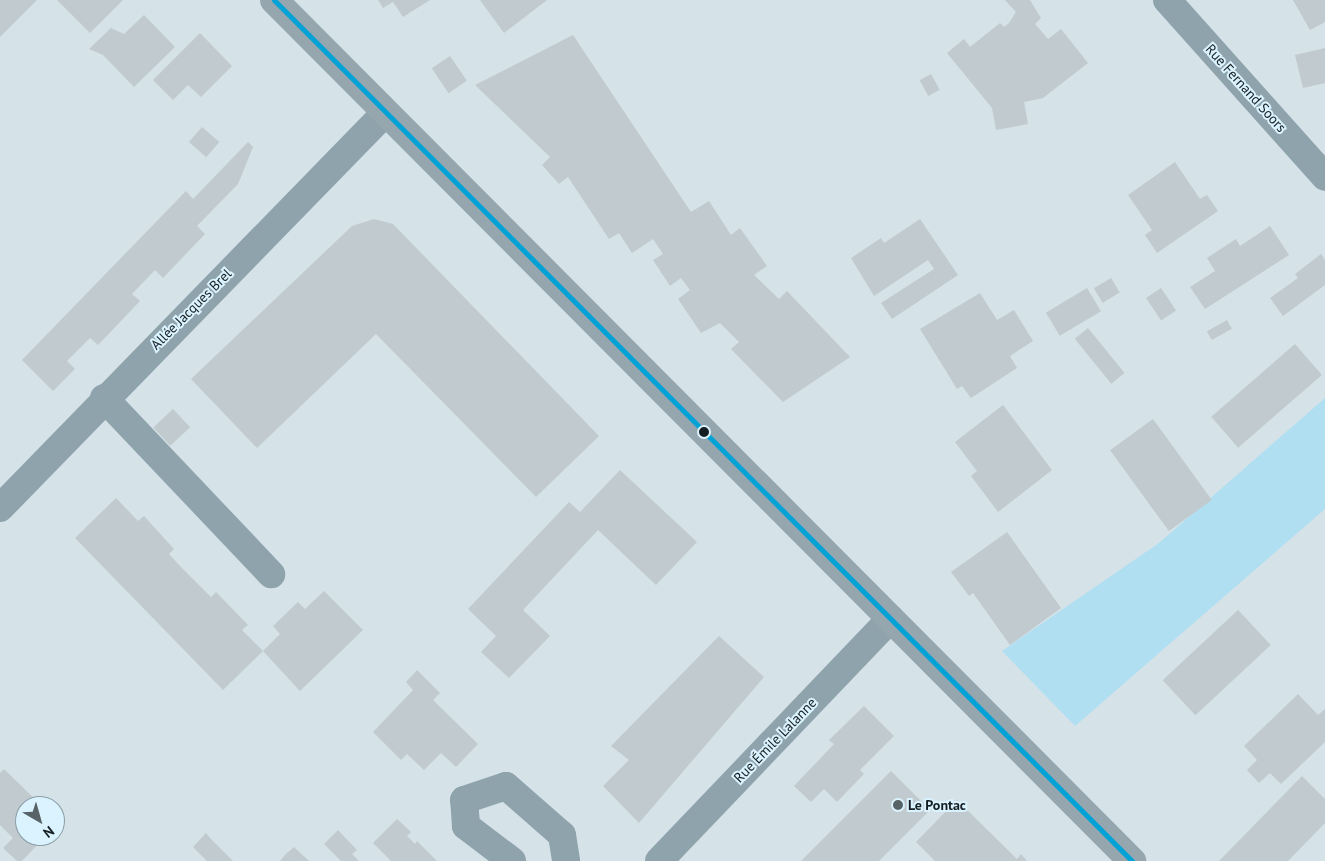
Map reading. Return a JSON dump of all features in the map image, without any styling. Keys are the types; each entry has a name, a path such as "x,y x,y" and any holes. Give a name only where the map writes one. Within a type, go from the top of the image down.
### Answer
{"main road":[{"path":"274,0 1132,861"}],"street":[{"name":"Rue Fernand Soors","path":"1167,0 1325,176"},
{"name":"Allée Jacques Brel","path":"0,508 104,398 385,113"},
{"path":"104,398 271,574"},
{"name":"Rue Émile Lalanne","path":"659,861 890,619"},
{"path":"512,861 466,826 464,800 506,786 562,835 566,861"}],"shaded area":[{"path":"1325,398 1325,509 1075,726 1002,651 1159,543"}],"building":[{"path":"0,0 37,0 0,37"},
{"path":"57,0 123,0 90,33"},
{"path":"378,0 430,0 403,17 393,2 383,8"},
{"path":"480,0 547,0 504,33"},
{"path":"1005,0 1030,0 1041,18 1035,24 1048,39 1061,29 1088,63 1043,98 1024,102 1028,124 996,130 992,108 947,53 964,39 970,47 1000,23 1004,27 1009,23 1016,12"},
{"path":"1293,0 1325,0 1325,22 1310,30"},
{"path":"144,15 175,47 134,87 103,55 89,49 111,28 124,34"},
{"path":"200,33 232,66 201,97 188,85 173,100 153,80"},
{"path":"573,35 691,212 709,201 731,235 740,228 767,266 754,275 779,299 787,291 850,357 783,402 731,349 739,342 720,323 701,333 678,299 690,290 681,278 670,286 653,260 663,254 653,239 632,253 619,233 609,239 568,177 559,184 542,165 550,157 475,85"},
{"path":"1325,48 1325,83 1303,88 1295,55"},
{"path":"450,56 467,81 449,93 432,68"},
{"path":"931,74 940,90 928,96 920,80"},
{"path":"202,127 219,142 206,157 189,142"},
{"path":"248,142 253,147 238,184 197,226 205,234 163,278 155,270 132,294 140,301 98,345 90,338 67,361 75,369 53,391 22,360 186,191 193,199"},
{"path":"1175,162 1200,199 1207,195 1218,211 1157,253 1145,235 1152,230 1128,195"},
{"path":"374,219 393,224 599,436 536,497 376,334 257,448 191,379 352,226"},
{"path":"920,219 958,275 892,319 881,303 934,269 928,260 874,296 851,258 881,238 884,243"},
{"path":"1270,226 1289,255 1205,309 1190,287 1215,271 1207,258 1236,239 1240,246"},
{"path":"1321,254 1325,260 1325,285 1283,316 1270,298 1298,278 1295,274"},
{"path":"1111,278 1120,293 1103,303 1094,288"},
{"path":"1087,288 1101,311 1060,336 1046,313"},
{"path":"1161,288 1176,310 1161,320 1146,298"},
{"path":"980,293 997,320 1014,310 1033,341 1010,356 1017,368 971,398 962,386 957,389 920,329"},
{"path":"1227,320 1232,329 1212,340 1207,331"},
{"path":"1088,328 1125,373 1111,384 1075,339"},
{"path":"1295,344 1322,375 1238,448 1211,417"},
{"path":"1003,405 1052,470 998,512 971,476 977,471 955,442"},
{"path":"173,409 190,427 170,446 153,427"},
{"path":"1153,419 1212,500 1169,531 1110,450"},
{"path":"620,470 697,542 656,585 598,530 523,610 550,636 509,678 481,652 496,636 468,609 569,502 580,512"},
{"path":"116,498 138,521 144,516 174,549 169,554 211,597 216,592 248,625 242,630 263,651 223,690 75,538"},
{"path":"1007,532 1061,608 1010,645 973,593 969,596 951,572"},
{"path":"324,591 363,630 300,691 263,651 280,634 273,626 298,602 305,609"},
{"path":"1238,610 1271,645 1195,715 1163,680"},
{"path":"719,636 764,677 639,823 603,786 629,760 611,746"},
{"path":"417,670 440,693 433,700 478,744 456,767 441,753 424,770 407,754 401,760 373,732 413,690 406,682"},
{"path":"1298,694 1318,715 1325,709 1325,742 1281,784 1270,773 1259,783 1247,770 1257,760 1244,746"},
{"path":"864,706 894,736 860,770 864,774 837,802 824,789 811,802 794,786 834,744 829,740"},
{"path":"4,769 32,796 15,796 15,846 36,846 22,861 17,861 3,848 13,838 0,825 0,773"},
{"path":"891,771 930,810 879,861 801,861"},
{"path":"1302,776 1325,799 1325,823 1288,861 1219,861"},
{"path":"957,800 1017,859 1021,854 1027,861 935,861 916,842"},
{"path":"397,819 411,832 407,836 415,844 417,841 437,861 391,861 373,843"},
{"path":"338,830 357,850 352,854 359,861 341,861 324,844"},
{"path":"206,833 233,861 207,861 193,847"},
{"path":"294,847 309,861 280,861"}],"transit line":[{"path":"274,0 1132,861"}],"place":[{"name":"Le Pontac","path":"898,805"}]}
